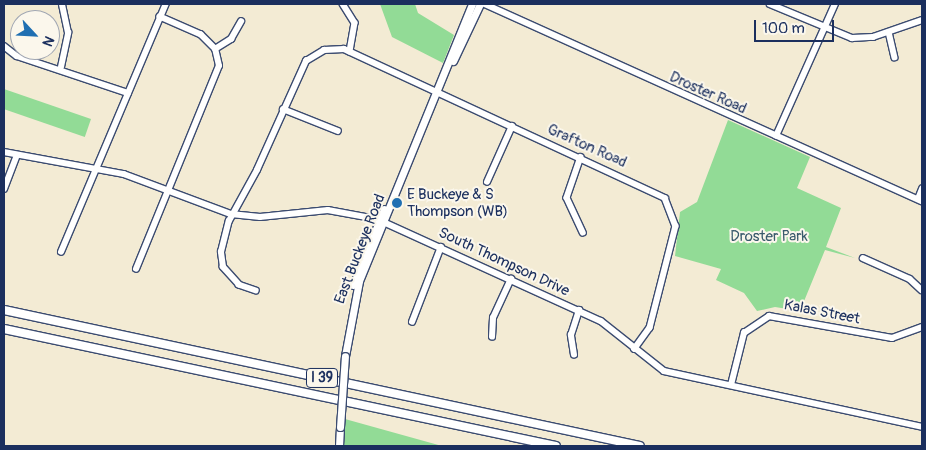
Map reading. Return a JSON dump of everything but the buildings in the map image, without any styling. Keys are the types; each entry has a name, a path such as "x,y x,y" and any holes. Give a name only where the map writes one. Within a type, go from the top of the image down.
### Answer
{"highway":[{"name":"I 39","path":"4,310 640,446"},
{"name":"I 39","path":"4,329 556,446"}],"main road":[{"name":"East Buckeye Road","path":"339,446 347,329 352,289 438,92 472,4"},
{"name":"East Buckeye Road","path":"443,79 480,4"}],"street":[{"path":"61,67 68,33 62,4"},
{"path":"61,252 166,4"},
{"path":"343,4 355,23 350,52"},
{"name":"Droster Road","path":"485,4 920,200"},
{"path":"770,4 852,38 889,32 922,20"},
{"path":"776,136 835,4"},
{"path":"136,270 218,74 215,49 201,35 160,18"},
{"path":"215,49 231,39 241,22"},
{"path":"889,32 895,56"},
{"path":"4,46 17,56 61,67 128,93"},
{"name":"Grafton Road","path":"256,291 233,281 221,261 231,214 257,170 283,109 312,56 329,48 350,52 661,195 675,216 650,328 635,349"},
{"path":"283,109 338,132"},
{"path":"486,182 512,126"},
{"name":"South Thompson Drive","path":"4,152 98,167 170,190 231,214 260,216 328,210 381,221 579,310 611,327 635,349 664,371 922,427"},
{"path":"4,189 18,155"},
{"path":"581,157 566,198 583,233"},
{"path":"920,200 922,190"},
{"path":"412,322 441,247"},
{"path":"863,258 910,279 922,290"},
{"path":"492,337 493,318 511,279"},
{"path":"574,355 571,334 579,310"},
{"name":"Kalas Street","path":"732,385 741,338 752,324 769,316 892,338 922,327"}],"green space":[{"path":"380,4 415,4 418,13 454,35 443,63 392,37"},
{"path":"4,89 91,119 85,137 4,109"},
{"name":"Droster Park","path":"728,120 810,157 797,188 841,208 826,247 855,258 825,250 800,311 775,307 757,311 744,293 716,280 721,269 675,256 680,212 697,202"},
{"path":"345,419 442,446 343,446"}],"place":[{"name":"E Buckeye & S Thompson (WB)","path":"397,203"}]}
